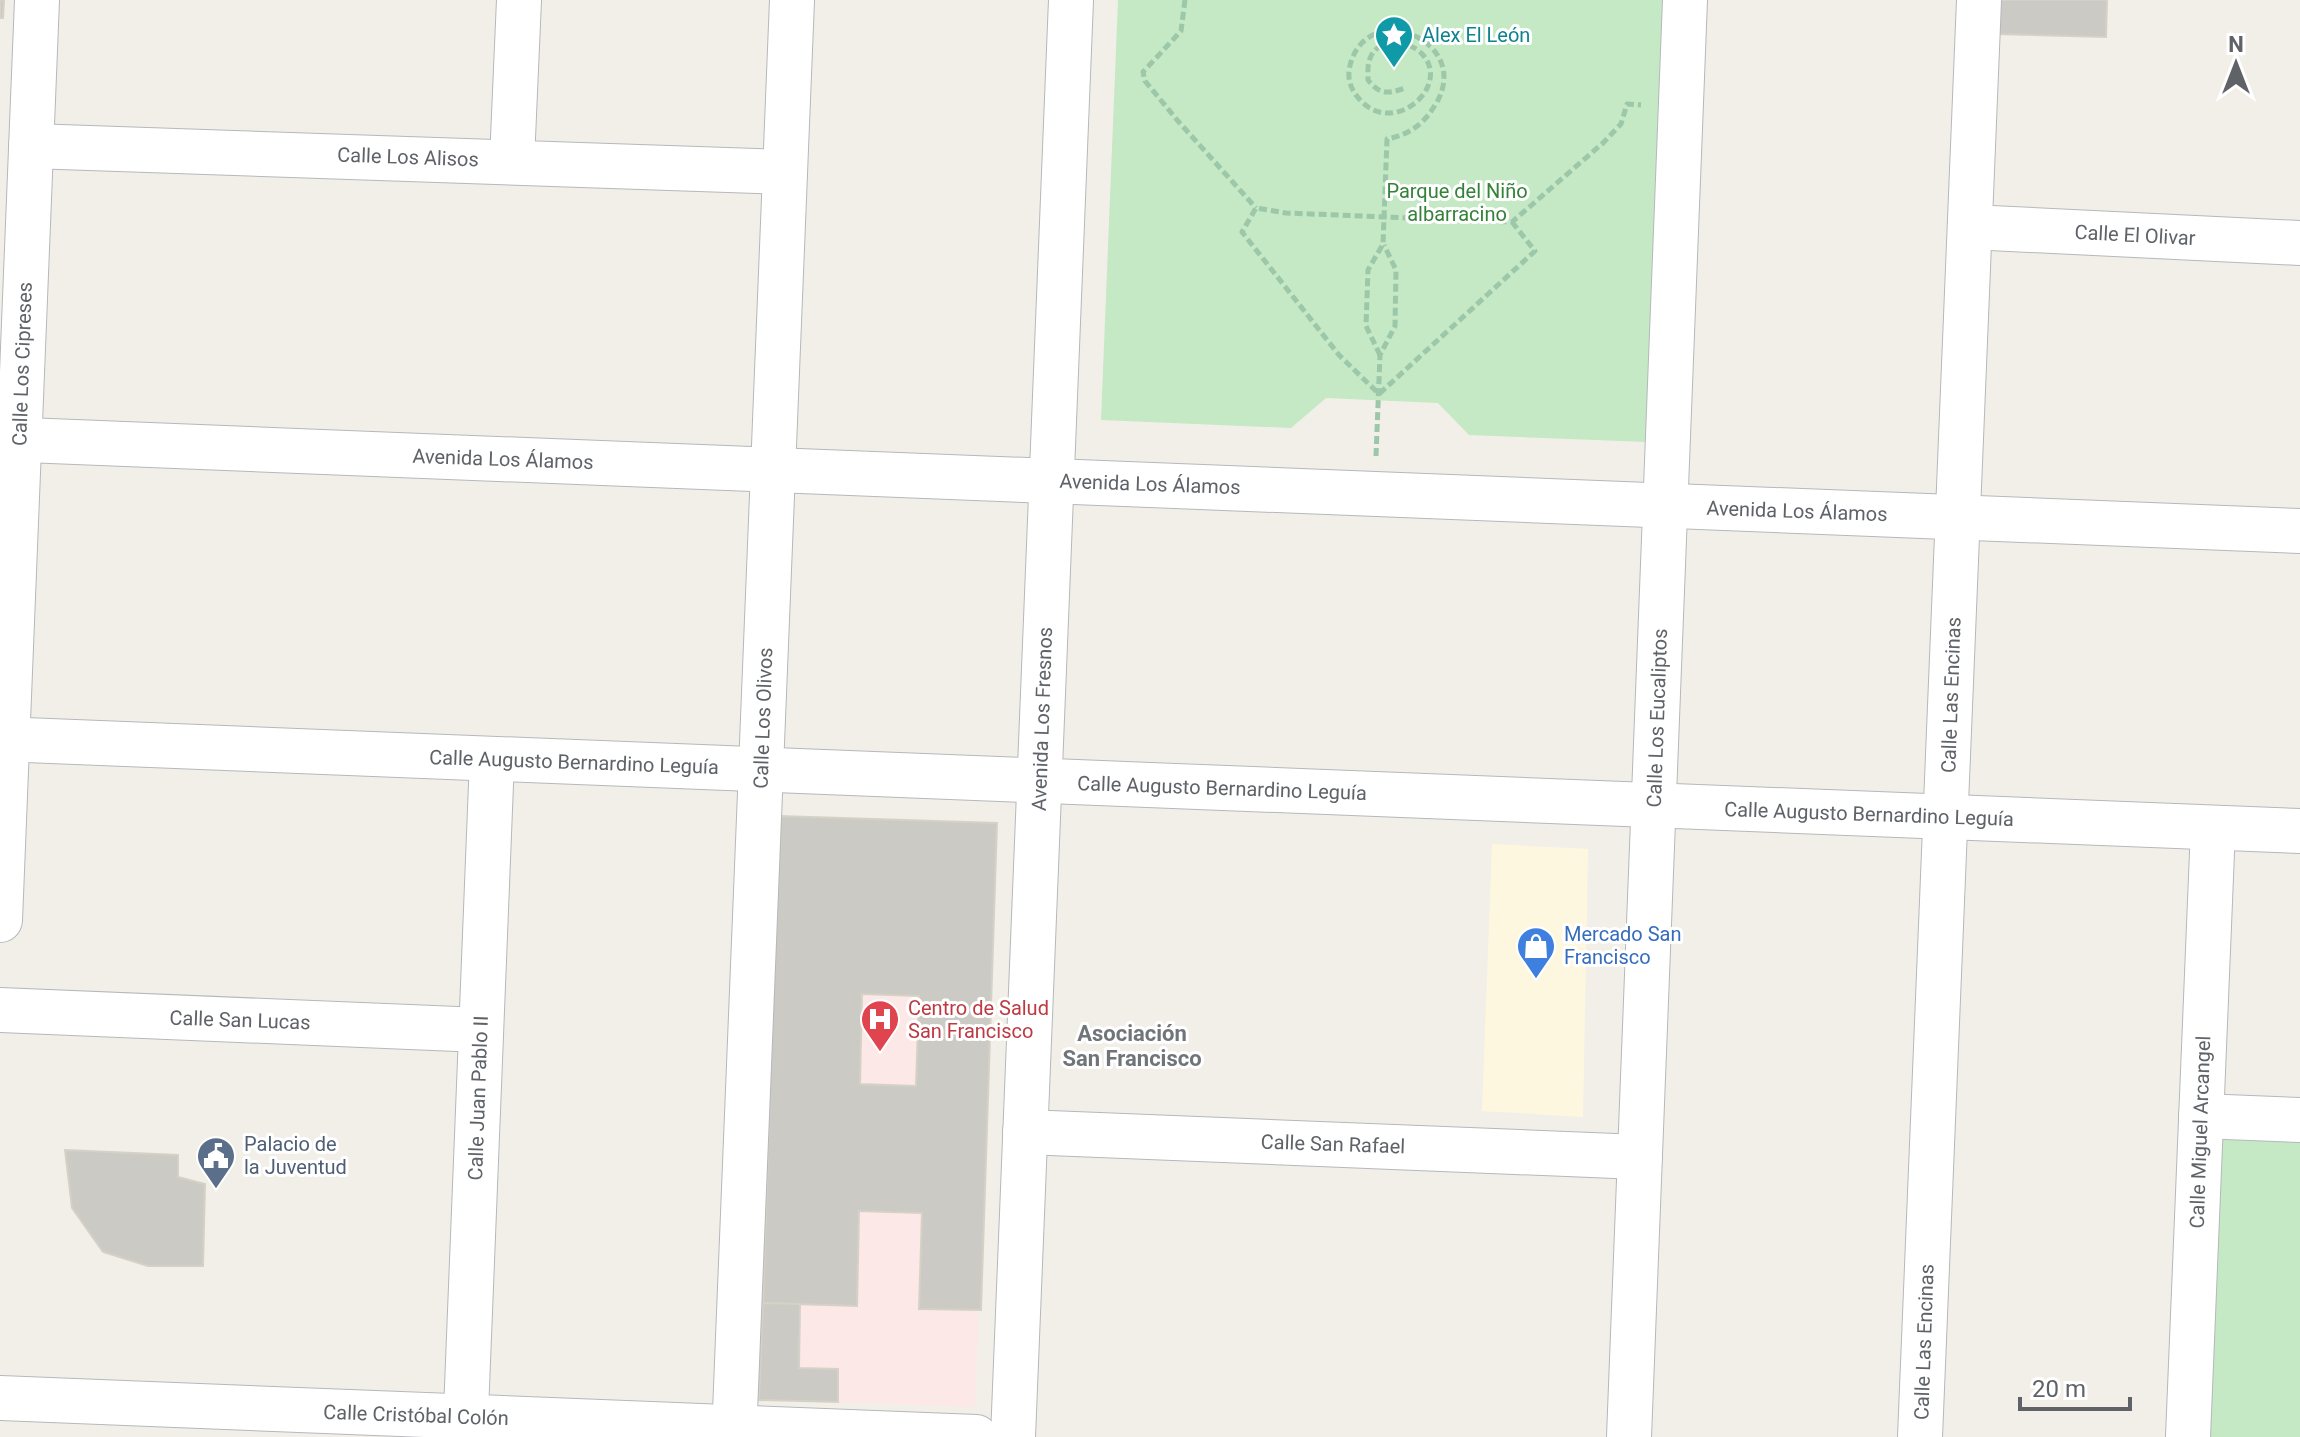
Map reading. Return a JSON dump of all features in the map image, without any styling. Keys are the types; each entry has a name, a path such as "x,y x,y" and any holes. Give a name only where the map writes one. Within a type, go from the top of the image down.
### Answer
{"street":[{"name":"Calle Los Cipreses","path":"0,920 10,439 31,146 37,0"},
{"path":"512,161 519,0"},
{"name":"Calle Los Olivos","path":"734,1432 792,0"},
{"name":"Avenida Los Fresnos","path":"1013,1437 1071,0"},
{"name":"Calle Los Eucaliptos","path":"1629,1437 1685,0"},
{"name":"Calle Las Encinas","path":"1920,1437 1979,0"},
{"name":"Calle Los Alisos","path":"31,146 785,172"},
{"name":"Calle El Olivar","path":"1970,227 2300,243"},
{"name":"Avenida Los Álamos","path":"10,439 2300,531"},
{"name":"Calle Augusto Bernardino Leguía","path":"4,739 2300,831"},
{"name":"Calle Juan Pablo II","path":"465,1427 492,759"},
{"name":"Calle Miguel Arcangel","path":"2188,1437 2213,828"},
{"name":"Calle San Lucas","path":"0,1010 481,1030"},
{"path":"2201,1116 2300,1120"},
{"name":"Calle San Rafael","path":"1025,1132 1640,1157"},
{"name":"Calle Cristóbal Colón","path":"0,1398 465,1427 976,1437"}],"path":[{"path":"1185,0 1181,31 1143,72 1145,81 1256,208 1286,213 1512,222 1603,143"},
{"path":"1380,355 1366,326 1368,270 1383,244 1387,139 1406,135 1430,115 1441,93 1442,67 1437,53 1425,39 1390,29 1370,34 1356,50 1350,65 1349,84 1357,97 1369,110 1387,114 1403,111 1417,102 1424,91 1430,68 1426,57 1417,48 1389,42 1370,56 1368,80 1375,89 1387,94 1405,88"},
{"path":"1256,208 1242,232 1339,355 1379,394"},
{"path":"1379,394 1535,251 1512,222"},
{"path":"1375,493 1380,355 1395,326 1396,270 1383,244"}],"shaded area":[{"name":"Centro de Salud San Francisco","path":"779,816 997,823 975,1407 759,1400"},
{"name":"Mercado San Francisco","path":"1492,844 1588,849 1583,1117 1482,1111"}],"green space":[{"name":"Parque del Niño albarracino","path":"1118,0 1672,0 1647,442 1469,435 1438,403 1326,398 1291,428 1101,420"},
{"path":"2224,1137 2300,1138 2300,1437 2205,1437 2215,1144"}],"building":[{"path":"0,0 4,0 3,18 0,18"},
{"path":"1997,0 2107,0 2106,37 1996,34"},
{"name":"Centro de Salud San Francisco","path":"779,816 997,823 981,1310 919,1309 922,1213 859,1211 857,1306 763,1303","holes":["862,994 919,996 916,1086 860,1084"]},
{"path":"65,1150 178,1155 178,1177 205,1184 203,1266 148,1266 103,1252 72,1208"},
{"path":"763,1303 800,1304 799,1368 838,1369 838,1402 759,1400"}],"place":[{"name":"Alex El León","path":"1394,69"},
{"name":"Mercado San Francisco","path":"1536,980"},
{"name":"Centro de Salud San Francisco","path":"880,1053"},
{"name":"Palacio de la Juventud","path":"216,1190"}],"district":[{"name":"Asociación San Francisco","path":"1132,1046"}]}
